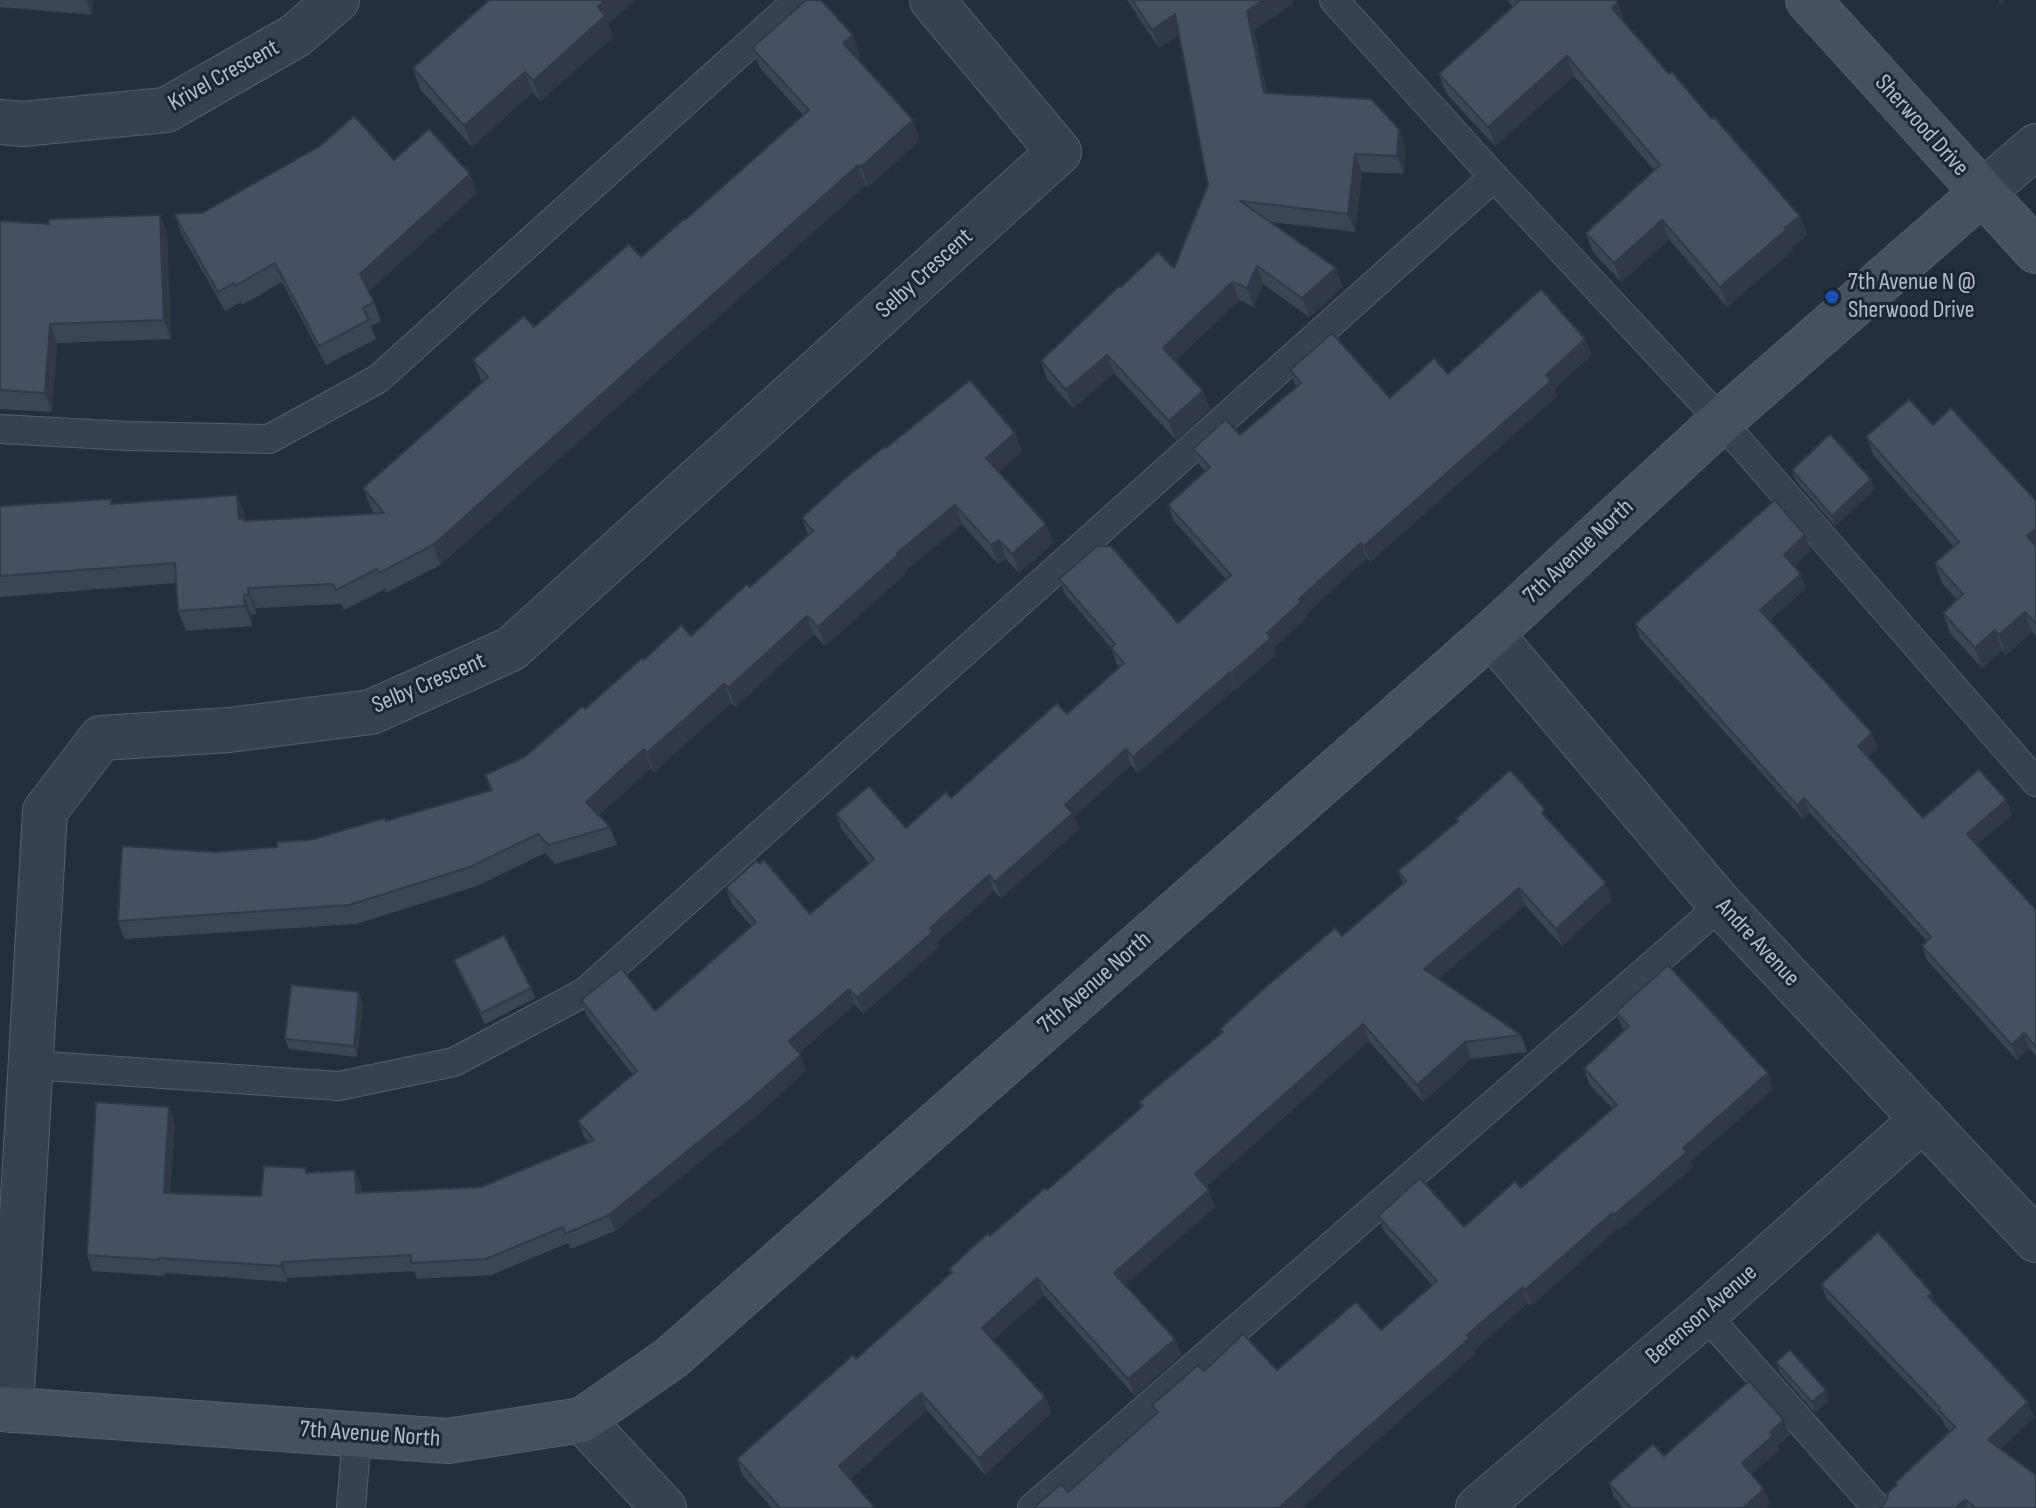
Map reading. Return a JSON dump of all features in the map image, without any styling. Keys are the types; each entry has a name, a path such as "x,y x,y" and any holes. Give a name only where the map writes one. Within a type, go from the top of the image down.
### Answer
{"street":[{"name":"Krivel Crescent","path":"0,122 22,124 166,110 295,36 337,0"},
{"name":"Selby Crescent","path":"6,1409 31,1065 45,811 101,738 229,730 371,712 511,649 1059,152 932,0"},
{"name":"Sherwood Drive","path":"1808,0 2036,251"},
{"name":"7th Avenue North","path":"6,1409 448,1441 582,1420 671,1358 1491,634 1721,421 2036,146"},
{"name":"Andre Avenue","path":"1491,634 1721,905 2036,1240"},
{"name":"Berenson Avenue","path":"1478,1508 1705,1314 1923,1119"},
{"path":"582,1420 664,1508"}],"lane":[{"path":"0,429 269,439 378,379 798,0"},
{"path":"1334,0 1721,421 2036,782"},
{"path":"31,1065 339,1086 454,1062 585,992 1494,177"},
{"path":"1032,1508 1721,905"},
{"path":"1705,1314 1877,1508"},
{"path":"351,1508 357,1434"}],"building":[{"path":"489,0 605,0 598,7 605,16 533,81 525,72 464,126 413,68"},
{"path":"806,0 821,0 853,35 843,43 913,120 861,167 858,165 433,545 379,573 377,569 336,590 333,584 248,588 249,594 244,595 245,606 178,611 175,563 0,576 0,506 111,499 111,504 237,495 239,519 244,518 244,521 384,513 363,488 488,377 473,360 524,316 534,327 629,244 641,257 809,110 752,48"},
{"path":"1132,0 1263,0 1247,11 1264,93 1371,99 1399,129 1397,156 1355,154 1348,214 1240,201 1336,268 1302,298 1257,266 1247,288 1232,282 1163,348 1203,391 1169,421 1107,355 1066,390 1041,361 1158,252 1174,268 1208,185 1175,14 1152,30"},
{"path":"1517,0 1615,0 1618,3 1612,8 1669,74 1672,72 1712,119 1714,117 1800,216 1720,287 1662,220 1614,263 1586,233 1660,165 1567,56 1488,127 1439,74"},
{"path":"354,116 394,160 429,129 470,174 360,274 374,302 363,308 369,320 319,346 275,263 218,292 174,214 202,213 320,146"},
{"path":"160,215 164,320 50,324 45,393 0,390 0,221 49,224 49,219"},
{"path":"1541,289 1585,339 1546,375 1551,381 1364,546 1361,543 1299,599 1301,602 1267,633 1271,638 1231,673 1133,757 1126,749 1065,805 1073,813 995,882 989,875 930,928 933,932 857,998 849,989 789,1041 801,1055 609,1215 565,1234 563,1227 486,1259 411,1263 411,1255 282,1262 281,1266 87,1255 96,1102 169,1107 164,1193 261,1196 264,1166 306,1168 306,1173 355,1170 356,1193 481,1187 594,1140 578,1121 637,1071 581,1000 621,968 655,1011 756,922 726,888 756,861 760,864 764,860 810,914 874,859 836,814 869,786 906,828 946,792 951,798 1057,703 1067,714 1124,663 1111,648 1115,644 1059,579 1097,546 1111,546 1178,623 1231,575 1168,505 1210,467 1193,449 1226,419 1240,435 1301,383 1290,370 1332,333 1390,398 1434,358 1448,374"},
{"path":"970,380 1015,433 986,458 1046,524 1012,554 999,540 991,545 955,505 897,553 818,627 807,616 728,688 724,684 647,753 644,749 586,802 610,827 548,845 538,834 470,867 349,905 118,921 122,846 215,852 277,847 277,842 310,840 492,790 485,775 526,756 642,658 644,660 681,625 691,636 747,584 750,587 813,531 802,518 843,480"},
{"path":"1909,399 1933,425 1951,408 2036,501 2036,529 2027,536 2036,546 2036,624 2025,612 1999,635 1995,630 1975,648 1943,613 1963,594 1935,563 1959,542 1866,437"},
{"path":"1830,434 1871,479 1832,516 1792,470"},
{"path":"1775,500 1805,535 1784,555 1801,574 1760,610 1872,733 1858,746 1923,818 1979,769 2006,800 1967,834 2036,910 2036,1047 2024,1033 2012,1045 1922,946 1931,937 1804,798 1797,805 1635,624"},
{"path":"1510,770 1545,809 1542,813 1606,883 1556,929 1519,888 1424,969 1521,1035 1465,1042 1417,1085 1363,1024 1195,1174 1209,1190 1114,1273 1175,1339 1128,1379 1037,1278 982,1328 1045,1397 979,1458 921,1393 839,1466 875,1508 780,1508 737,1459 853,1355 856,1359 913,1308 988,1233 990,1236 1045,1188 1047,1190 1143,1106 1139,1102 1223,1032 1220,1029 1260,992 1335,928 1342,936 1406,881 1398,871 1458,821 1456,819"},
{"path":"504,935 531,988 481,1013 454,960"},
{"path":"1668,965 1768,1073 1683,1148 1687,1152 1525,1290 1523,1287 1467,1335 1470,1338 1279,1508 1033,1508 1061,1484 1068,1492 1158,1412 1152,1405 1198,1365 1204,1371 1243,1334 1277,1370 1356,1302 1381,1330 1437,1281 1378,1216 1420,1178 1464,1227 1515,1181 1521,1188 1617,1105 1584,1068 1629,1026 1616,1012"},
{"path":"291,985 359,992 354,1046 285,1039"},
{"path":"1878,1232 1932,1293 1928,1296 2028,1402 1988,1440 2036,1475 2036,1508 1976,1508 1965,1500 1955,1508 1879,1508 1887,1499 1888,1492 1897,1485 1895,1483 1955,1427 1821,1284"},
{"path":"1790,1350 1826,1390 1812,1402 1776,1362"},
{"path":"1749,1381 1784,1420 1770,1432 1773,1436 1742,1463 1764,1489 1743,1508 1631,1508 1609,1483 1653,1444 1664,1456"}],"place":[{"name":"7th Avenue N @ Sherwood Drive","path":"1832,297"}]}
